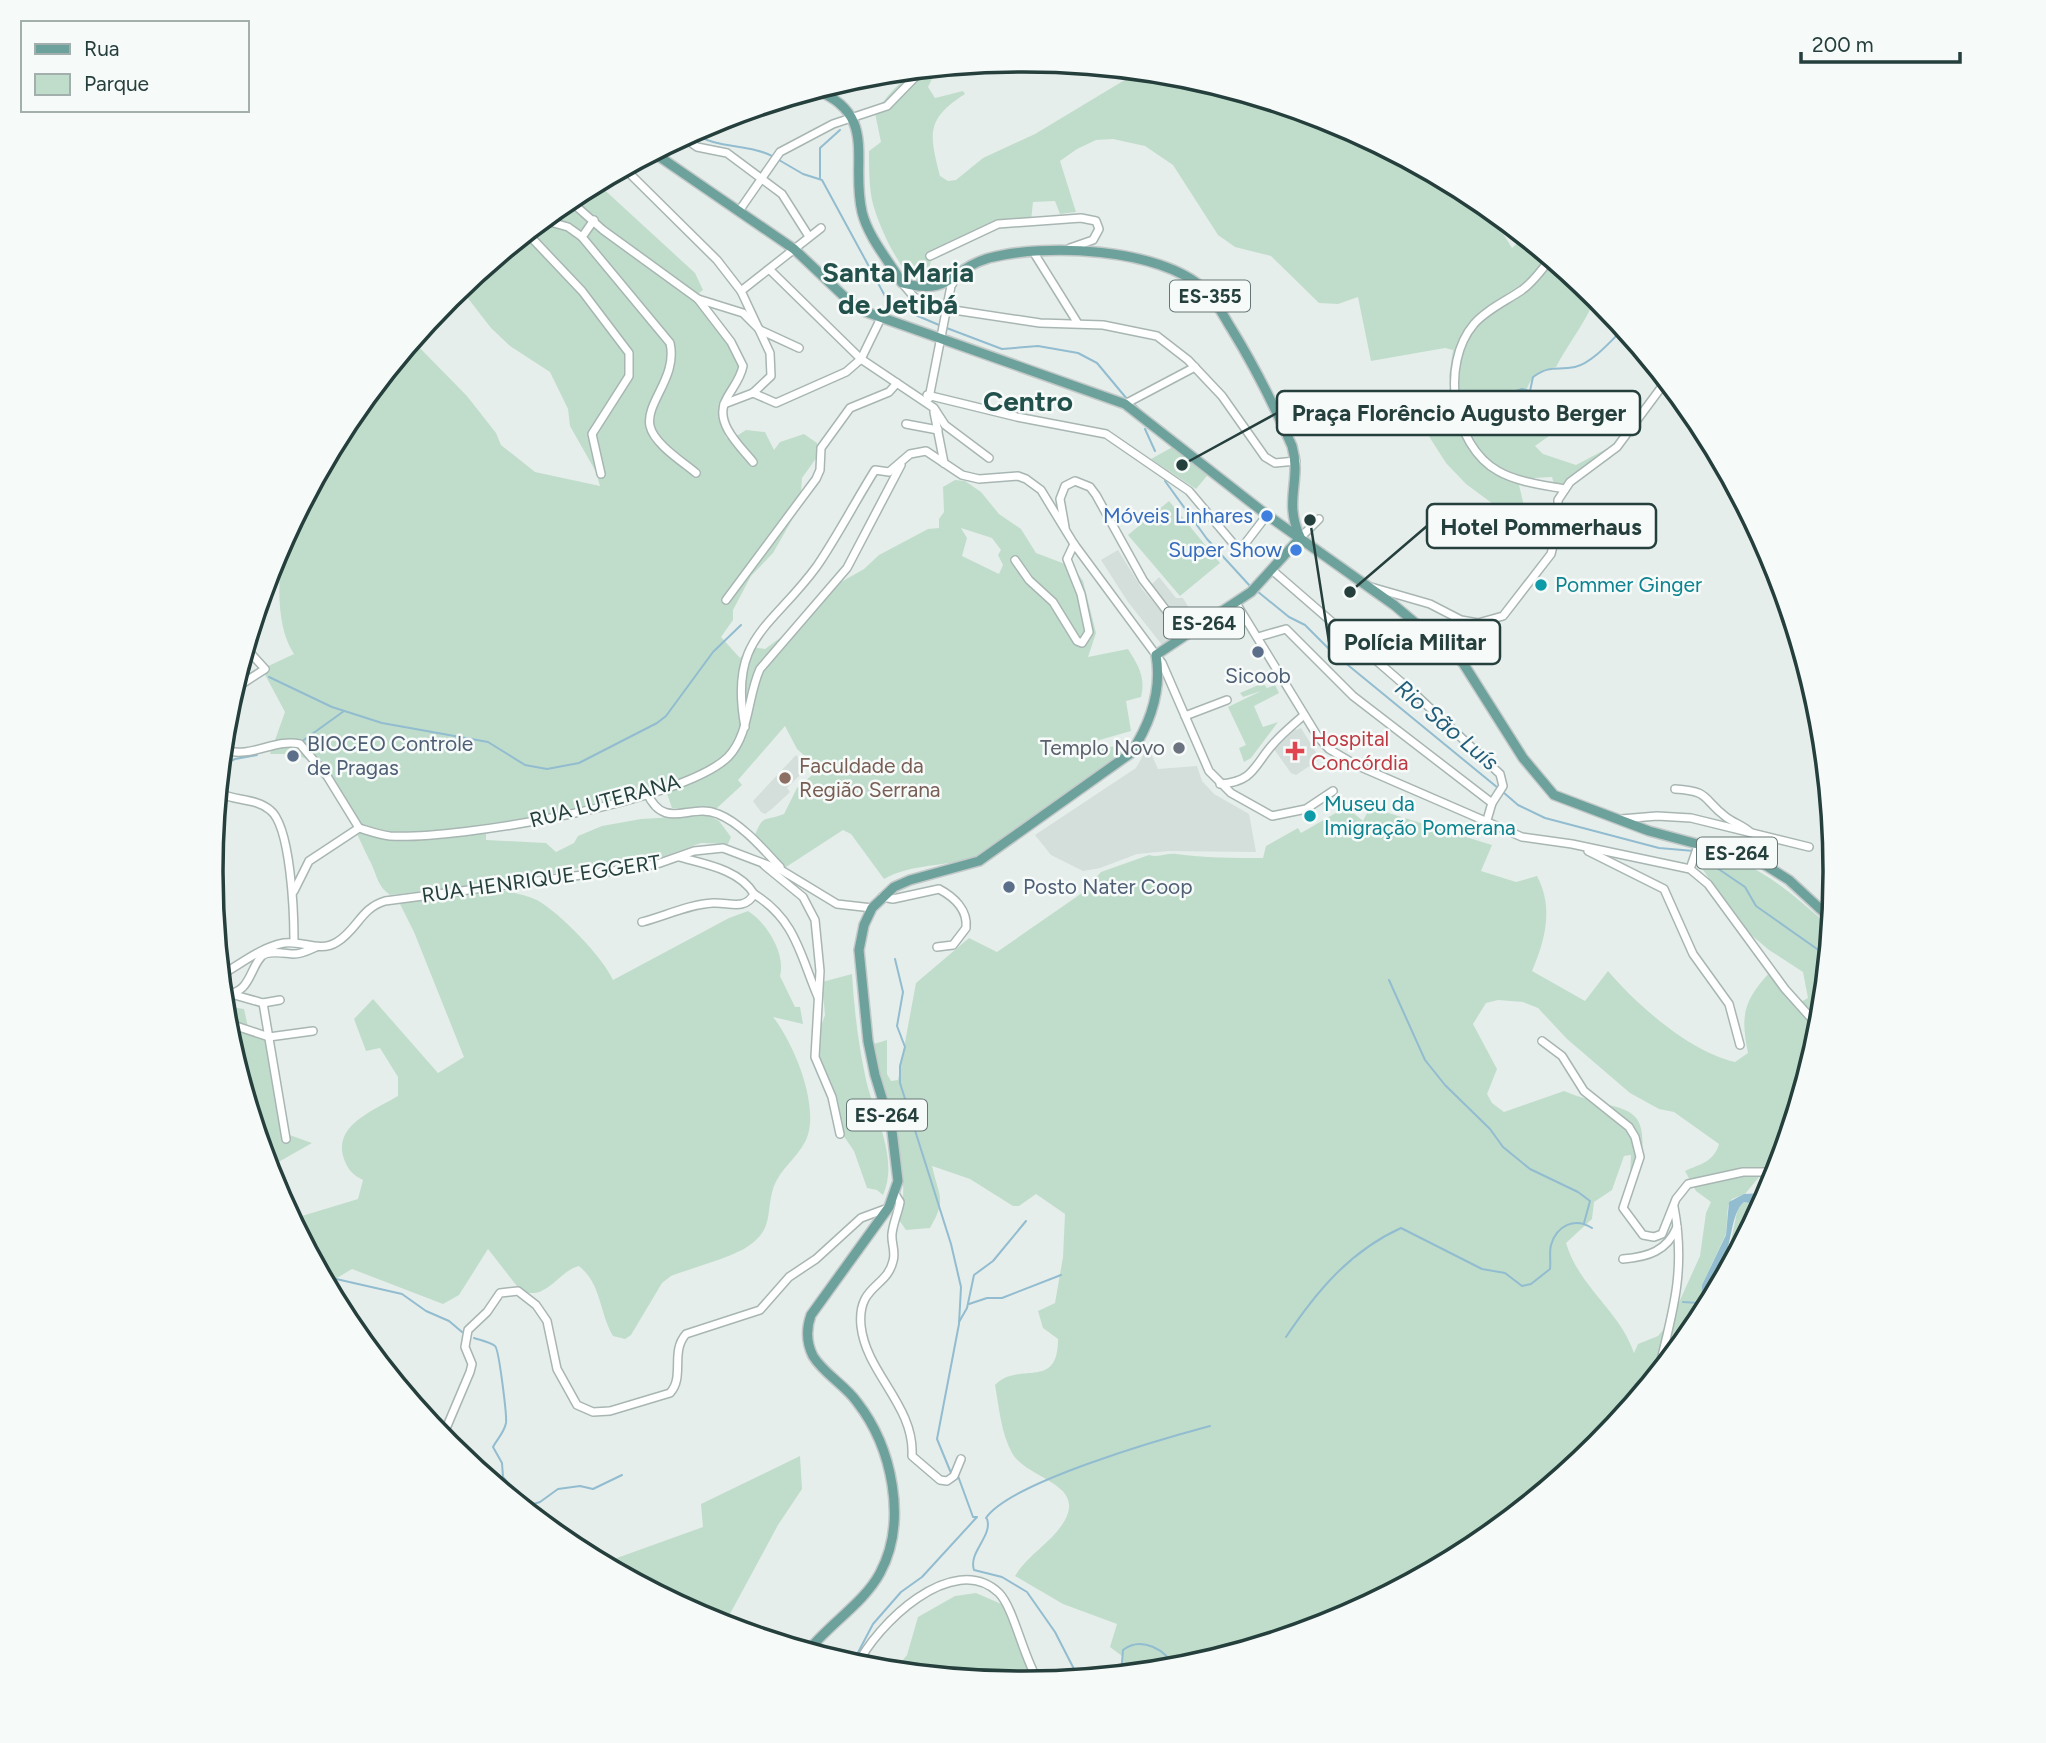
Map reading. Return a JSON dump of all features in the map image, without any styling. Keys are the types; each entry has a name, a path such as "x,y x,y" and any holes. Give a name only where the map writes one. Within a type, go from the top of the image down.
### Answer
{"main road":[{"path":"828,96 845,105 851,117 858,142 862,213 902,283"},
{"path":"661,158 794,249 851,303 881,318 1125,404 1300,538"},
{"name":"ES-355","path":"902,283 938,288 989,258 1059,251 1118,254 1158,265 1206,290 1252,361 1296,461"},
{"path":"1296,461 1290,510 1300,538"},
{"path":"1271,518 1290,510"},
{"name":"ES-264","path":"814,1643 875,1581 885,1559 893,1525 894,1495 876,1434 857,1401 817,1362 807,1335 811,1315 889,1207 898,1181 898,1156 868,1041 859,950 864,925 872,908 882,897 910,880 979,861 1131,753 1146,729 1159,684 1156,655 1251,592 1300,538 1367,586 1462,663 1524,758 1549,791 1560,799 1698,846 1737,853 1770,867 1822,911"}],"street":[{"path":"739,211 780,152 851,117 887,106 912,80"},
{"path":"692,144 727,153 762,178 782,194 808,235"},
{"path":"631,175 717,260 741,291 770,353 771,376 753,393 723,404"},
{"path":"578,207 603,230 698,299 731,342 743,366 723,404 723,416 729,431 753,462"},
{"path":"930,256 998,224 1081,218 1096,221 1098,233 1093,240 1059,251"},
{"path":"582,237 594,220"},
{"path":"555,223 568,227 582,237 670,343 673,358 651,412 650,426 658,439 696,473"},
{"path":"741,291 770,270 808,235 821,228"},
{"path":"533,239 582,291 629,353 629,376 592,434 601,474"},
{"path":"1034,253 1077,322"},
{"path":"1544,265 1524,288 1475,323 1461,344 1455,392 1458,415 1469,442 1488,464 1507,476 1565,489"},
{"path":"770,270 861,359 934,408 944,463"},
{"path":"959,275 951,286 945,324 927,395 945,425 989,458"},
{"path":"902,283 914,297 947,310 1040,323 1077,322 1148,332 1167,342 1195,367 1238,416 1265,457 1275,463 1296,461"},
{"path":"698,299 743,313 760,330 799,348"},
{"path":"753,393 776,403 836,377 861,359 881,318"},
{"path":"1125,404 1195,367"},
{"path":"726,600 816,479 820,470 821,448 850,408 888,393 897,383"},
{"path":"1367,586 1430,604 1461,620 1478,622 1503,616 1551,554 1558,526 1558,500 1565,489 1570,482 1617,447 1660,388"},
{"path":"927,395 1017,418 1106,434 1189,491 1237,548 1244,545 1271,518"},
{"path":"906,424 938,430"},
{"path":"744,727 739,683 757,635 814,569 856,506 875,470 889,472 914,452 926,451 971,478 1027,479 1041,490 1074,544 1129,614 1156,655 1213,769 1213,776 1220,783 1247,804 1272,816 1306,810 1333,791"},
{"path":"744,727 751,687 760,669 847,568 905,458"},
{"path":"1065,531 1060,499 1065,486 1075,481 1090,487 1096,495 1143,580 1185,635"},
{"path":"1300,538 1319,519"},
{"path":"1015,560 1030,580 1053,602 1077,641 1082,643 1089,632 1081,594 1068,559 1074,544"},
{"path":"1272,570 1500,774 1503,786 1492,803 1487,820"},
{"path":"1236,603 1323,743 1356,765 1530,839 1575,844 1692,865 1765,957 1784,989 1809,1016"},
{"path":"1258,638 1282,628 1288,630 1353,696 1492,803"},
{"path":"247,680 265,669 254,656"},
{"path":"1187,716 1227,700"},
{"path":"1220,783 1236,783 1251,775 1274,743 1304,715"},
{"name":"RUA LUTERANA","path":"359,828 388,836 525,823 560,817 648,793 716,766 739,743 744,727"},
{"path":"233,752 244,754 280,745 300,744 327,776 359,828 309,860 294,892"},
{"path":"1675,789 1695,790 1707,796 1726,817 1751,833"},
{"path":"648,793 652,804 667,814 707,812 724,817 766,852 781,870"},
{"path":"227,795 264,805 278,817 294,892 294,941"},
{"path":"1624,821 1657,816 1691,818 1809,846"},
{"path":"1575,844 1664,889 1693,954 1729,1004 1740,1045"},
{"path":"1692,865 1698,846"},
{"name":"RUA HENRIQUE EGGERT","path":"233,991 248,982 261,956 267,953 298,954 338,942 366,910 385,901 635,868 708,848 723,848 756,858 837,904 872,908"},
{"path":"678,857 719,868 747,884 754,894 773,906 789,925 818,998"},
{"path":"756,858 803,897 811,910 818,933 815,1057 832,1097 840,1134"},
{"path":"882,897 893,900 939,889 957,902 964,911 966,928 953,945 937,947"},
{"path":"642,922 712,903 741,904 754,894"},
{"path":"229,970 267,947 294,941 317,947"},
{"path":"233,996 263,1003 279,1000"},
{"path":"263,1003 286,1139"},
{"path":"239,1027 269,1037 313,1031"},
{"path":"1542,1041 1562,1056 1584,1091 1632,1130 1640,1150 1623,1205 1629,1220 1643,1235 1654,1237 1666,1228 1674,1206 1685,1188 1697,1180 1743,1172 1764,1172"},
{"path":"894,1194 900,1202 892,1235 894,1260 890,1269 865,1296 861,1328 874,1361 903,1414 913,1443 912,1456 940,1480 947,1481 954,1476 961,1460"},
{"path":"1664,1349 1679,1286 1678,1226 1674,1206"},
{"path":"447,1426 470,1372 471,1364 465,1347 468,1330 487,1312 500,1293 518,1291 543,1314 550,1331 557,1370 577,1405 593,1412 610,1411 670,1394 677,1380 678,1344 686,1334 760,1310 789,1277 816,1259 861,1219 889,1207"},
{"path":"1623,1259 1645,1257 1658,1251 1671,1239 1678,1226"},
{"path":"863,1655 873,1637 911,1602 937,1588 972,1583 990,1587 1001,1595 1033,1671"}],"shaded area":[{"path":"1118,550 1142,589 1179,632 1163,646 1128,602 1101,560"},
{"path":"1159,577 1176,598 1183,598 1198,624 1190,629 1151,585"},
{"name":"Hospital Concórdia","path":"1294,727 1296,730 1301,728 1320,759 1296,775 1291,773 1274,749"},
{"path":"1148,747 1158,769 1197,766 1202,781 1214,794 1249,814 1256,852 1168,851 1137,854 1100,868 1083,871 1051,855 1035,835 1136,768"},
{"name":"Faculdade da Região Serrana","path":"796,755 808,767 787,788 790,792 765,814 761,812 753,801"}],"green space":[{"path":"931,78 928,87 935,98 963,91 965,94 943,111 934,128 934,149 940,176 948,181 956,180 983,158 1035,134 1127,79 1179,87 1280,114 1377,154 1423,179 1502,231 1512,248 1517,243 1591,308 1556,367 1539,374 1528,385 1527,410 1531,419 1546,418 1567,406 1577,416 1535,446 1543,454 1576,465 1608,448 1611,458 1579,479 1555,488 1552,477 1534,478 1519,485 1526,514 1527,539 1517,536 1508,515 1466,484 1446,463 1430,438 1417,400 1421,391 1452,395 1449,376 1453,350 1445,348 1371,361 1358,297 1338,304 1319,303 1271,256 1235,247 1218,235 1173,165 1145,146 1113,139 1096,140 1077,149 1060,161 1076,212 1060,214 1055,201 1033,202 1031,221 993,227 933,254 927,275 921,278 920,284 912,278 897,259 884,234 870,188 869,151 881,142 875,113 891,93 904,81"},
{"path":"605,190 695,273 703,290 699,293 701,299 730,336 739,365 718,411 726,438 732,439 746,430 765,432 774,450 780,442 804,434 817,443 817,457 802,478 800,506 773,553 751,576 733,610 733,620 721,637 740,658 750,647 765,649 799,624 827,590 864,569 879,555 928,529 939,528 939,519 944,512 943,487 955,480 965,481 981,492 999,514 1021,529 1036,553 1073,567 1083,581 1096,633 1088,657 1128,649 1138,666 1142,677 1141,697 1126,701 1131,731 1075,747 1077,751 1134,744 976,857 906,870 884,879 851,834 843,830 783,869 754,838 762,822 784,814 797,788 819,769 797,749 785,726 738,780 742,785 717,808 672,808 665,788 559,813 486,824 486,840 546,843 556,852 574,843 578,836 602,826 641,819 708,815 719,821 731,837 728,844 701,843 645,863 589,866 519,880 390,895 378,881 336,793 318,769 299,756 270,754 285,712 262,669 294,654 283,627 280,611 280,575 306,518 358,427 419,347 467,396 496,433 501,445 535,472 600,486 596,472 570,426 568,409 550,372 510,346 491,328 467,297 536,237","holes":["961,528 992,538 1001,550 998,555 1003,565 999,574 962,556 967,538"]},
{"path":"1178,444 1211,471 1196,489 1151,459"},
{"path":"1169,501 1220,563 1180,596 1128,535"},
{"path":"1263,683 1267,688 1275,685 1279,693 1254,706 1263,727 1278,722 1251,758 1244,762 1239,748 1246,745 1228,707 1261,691 1243,697 1240,693"},
{"path":"1346,807 1363,821 1369,809 1492,845 1481,871 1516,882 1537,876 1542,888 1546,924 1532,971 1585,1001 1608,971 1666,1026 1700,1048 1735,1062 1748,1053 1744,1028 1746,1008 1771,971 1799,1003 1808,998 1803,972 1769,950 1743,928 1697,861 1703,850 1740,861 1772,880 1821,919 1816,976 1807,1028 1780,1129 1765,1170 1745,1194 1732,1199 1728,1206 1726,1234 1702,1285 1701,1295 1657,1358 1589,1437 1510,1506 1423,1564 1377,1589 1280,1629 1230,1644 1179,1656 1122,1665 1122,1656 1110,1647 1117,1624 1063,1604 1015,1576 1060,1528 1069,1508 1061,1489 1019,1462 1012,1453 1003,1428 995,1385 1004,1378 1044,1370 1051,1365 1056,1355 1058,1339 1043,1328 1038,1311 1055,1303 1063,1257 1065,1214 1036,1194 1019,1206 1013,1206 970,1179 932,1166 940,1198 938,1210 930,1228 906,1230 899,1220 903,1188 894,1134 906,1112 903,1106 878,1097 867,1046 887,1040 887,1074 891,1081 898,1080 916,983 969,938 997,952 1082,893 1101,872 1149,855 1263,858 1266,846 1298,828 1301,833","holes":["1498,1000 1523,1002 1538,1008 1567,1039 1630,1093 1659,1109 1674,1112 1719,1144 1710,1159 1685,1171 1696,1191 1711,1202 1706,1213 1700,1256 1671,1320 1658,1336 1638,1344 1634,1353 1619,1324 1580,1273 1566,1243 1592,1219 1594,1202 1612,1190 1624,1156 1631,1155 1630,1177 1638,1177 1642,1150 1642,1132 1638,1120 1618,1107 1564,1091 1504,1112 1492,1103 1487,1094 1497,1069 1473,1024 1486,1003"]},
{"path":"495,889 527,896 546,906 568,925 608,970 613,980 729,918 748,911 762,923 778,949 780,976 795,1007 800,1007 803,1024 773,1017 797,1060 808,1095 809,1129 805,1142 774,1186 768,1220 762,1234 740,1251 671,1276 662,1283 631,1335 625,1339 613,1336 596,1290 579,1266 545,1289 529,1293 520,1290 488,1249 459,1295 443,1304 352,1269 336,1281 306,1225 302,1216 358,1199 363,1180 351,1172 344,1159 344,1137 358,1120 398,1096 398,1077 380,1048 366,1051 354,1019 373,999 438,1073 464,1057 414,932 399,902"},
{"path":"852,974 865,1075 887,1150 887,1180 883,1195 877,1190 867,1188 854,1151 843,1135 840,1115 814,1045 825,1015 822,982"},
{"path":"235,1008 244,1009 249,1032 267,1039 284,1133 312,1143 278,1162 251,1078"},
{"path":"1744,1202 1750,1203 1731,1243 1738,1207"},
{"path":"800,1456 802,1489 778,1525 729,1615 669,1589 615,1559 703,1527 701,1504"},
{"path":"976,1593 1013,1609 1034,1671 971,1670 902,1661 907,1655 918,1617 955,1596"}],"water":[{"path":"1755,1193 1750,1203 1744,1202 1739,1208 1727,1250 1701,1295 1702,1285 1726,1235 1729,1202 1744,1194"}],"waterway":[{"path":"820,178 820,148 840,130"},
{"name":"Rio São Luís","path":"704,139 774,157"},
{"name":"Rio São Luís","path":"779,160 803,174 822,180 885,296 899,308 939,325"},
{"name":"Rio São Luís","path":"944,327 1002,349 1038,346 1078,353 1097,363 1127,399"},
{"path":"1475,394 1486,395 1491,391 1501,396 1522,389 1530,391 1533,377 1539,373 1581,365 1616,336"},
{"name":"Rio São Luís","path":"1134,404 1138,408"},
{"name":"Rio São Luís","path":"1145,429 1155,451"},
{"name":"Rio São Luís","path":"1165,481 1207,539 1250,586"},
{"name":"Rio São Luís","path":"1257,591 1289,617 1305,625 1332,652 1498,788"},
{"path":"269,677 332,707 382,723 488,742 525,765 547,769 579,763 657,723 666,716 713,652 741,625"},
{"path":"249,674 254,673"},
{"path":"301,742 344,711"},
{"path":"231,761 257,755"},
{"name":"Rio São Luís","path":"1503,792 1518,805 1545,818 1659,848 1694,851"},
{"name":"Rio São Luís","path":"1698,855 1745,887 1756,906 1818,950"},
{"path":"895,959 903,992 897,1026 905,1047 900,1066 900,1083 951,1244 961,1287 959,1324 937,1439 951,1473"},
{"path":"1389,980 1425,1060 1445,1085 1490,1129 1503,1147 1530,1169 1578,1192 1590,1201 1584,1223"},
{"path":"959,1322 967,1308 974,1275 993,1261 1026,1221"},
{"path":"1286,1337 1309,1304 1336,1274 1366,1248 1401,1228 1482,1269 1505,1273 1522,1286 1531,1284 1550,1269 1551,1245 1562,1228 1573,1223 1592,1228"},
{"path":"969,1304 987,1298 1002,1298 1061,1275"},
{"path":"335,1279 402,1294 426,1311 449,1321 462,1332"},
{"path":"1683,1302 1696,1303"},
{"path":"474,1338 495,1346 497,1350 506,1423 493,1447 502,1463 503,1477 509,1483"},
{"path":"986,1518 1001,1504 1056,1476 1159,1440 1210,1426"},
{"path":"534,1504 558,1489 580,1486 593,1489 622,1475"},
{"path":"958,1476 973,1517 976,1517"},
{"path":"857,1654 873,1624 901,1592 922,1577 977,1517"},
{"path":"987,1519 987,1532 974,1557 974,1570 1002,1577 1027,1592 1055,1632 1074,1670"},
{"path":"1122,1665 1123,1650 1138,1644 1153,1647 1167,1658"}],"place":[{"name":"Praça Florêncio Augusto Berger","path":"1182,465"},
{"name":"Móveis Linhares","path":"1267,516"},
{"name":"Polícia Militar","path":"1310,520"},
{"name":"Super Show","path":"1296,550"},
{"name":"Pommer Ginger","path":"1541,585"},
{"name":"Hotel Pommerhaus","path":"1350,592"},
{"name":"Sicoob","path":"1258,652"},
{"name":"Templo Novo","path":"1179,748"},
{"name":"Hospital Concórdia","path":"1295,751"},
{"name":"BIOCEO Controle de Pragas","path":"293,756"},
{"name":"Faculdade da Região Serrana","path":"785,778"},
{"name":"Museu da Imigração Pomerana","path":"1310,816"},
{"name":"Posto Nater Coop","path":"1009,887"}],"district":[{"name":"Santa Maria de Jetibá","path":"898,288"},
{"name":"Centro","path":"1028,401"}]}
